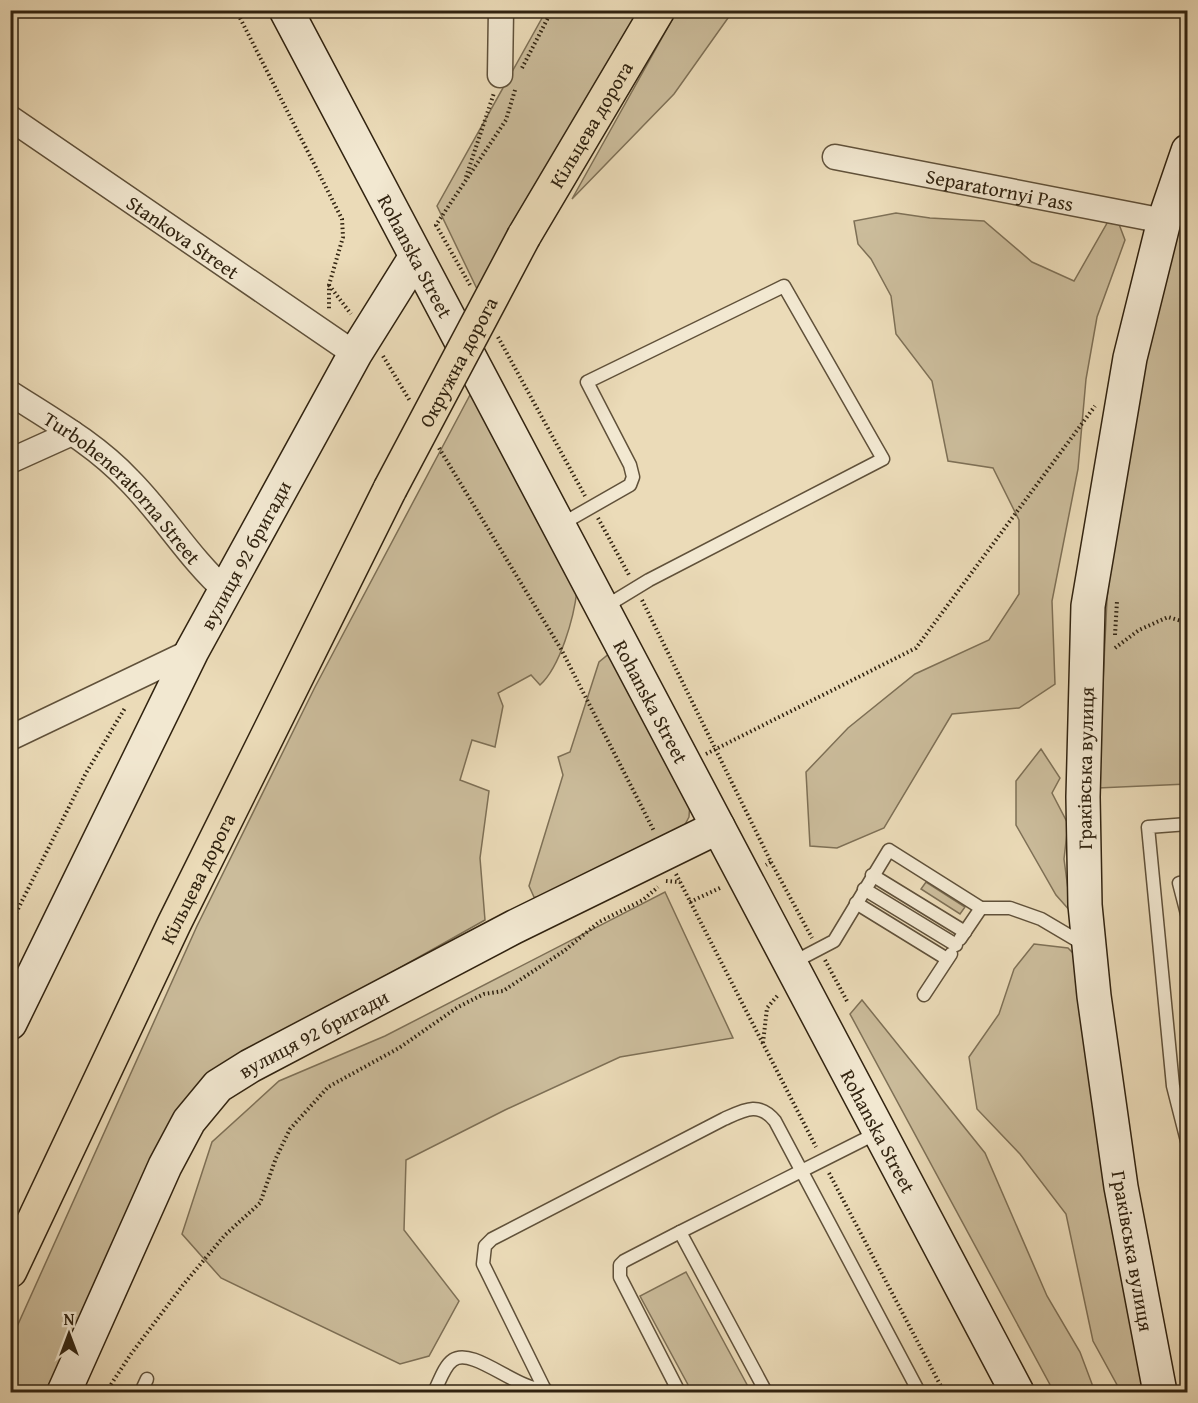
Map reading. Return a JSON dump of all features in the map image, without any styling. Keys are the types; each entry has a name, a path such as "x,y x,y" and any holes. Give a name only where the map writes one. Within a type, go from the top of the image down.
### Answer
{"highway":[{"name":"Кільцева дорога","path":"524,236 658,10"},
{"name":"Окружна дорога","path":"390,489 524,236"},
{"name":"Кільцева дорога","path":"10,1271 174,924 390,489"}],"street":[{"name":"Rohanska Street","path":"286,10 415,258 718,827 802,962 881,1132 1017,1392"},
{"path":"501,10 512,75"},
{"name":"Stankova Street","path":"10,118 356,348"},
{"name":"Граківська вулиця","path":"1160,1392 1120,1187 1088,947 1083,797 1088,606 1130,358 1164,221 1188,150"},
{"name":"Separatornyi Pass","path":"835,158 1164,221"},
{"name":"вулиця 92 бригади","path":"10,1023 192,651 356,348 415,258"},
{"name":"Turboheneratorna Street","path":"10,393 101,452 130,480 206,574 226,591"},
{"path":"10,461 72,433"},
{"path":"10,738 192,651"},
{"name":"вулиця 92 бригади","path":"64,1392 165,1166 189,1121 218,1086 250,1066 514,927 718,827"}],"lane":[{"path":"558,526 630,485 633,477 630,465 587,382 784,286 883,459 602,608"},
{"path":"1188,824 1149,827 1173,1086 1188,1145"},
{"path":"802,962 834,941 889,850 981,908 1010,908 1041,919 1088,947"},
{"path":"873,875 964,932"},
{"path":"1188,881 1179,884 1188,918"},
{"path":"864,889 956,945"},
{"path":"856,903 947,959"},
{"path":"924,996 981,908"},
{"path":"546,1391 483,1264 485,1246 492,1239 724,1119 747,1108 758,1107 768,1111 775,1120 918,1392"},
{"path":"679,1392 620,1277 619,1270 624,1261 881,1132"},
{"path":"680,1232 766,1392"},
{"path":"434,1392 448,1364 454,1359 466,1356 531,1388 546,1391"},
{"path":"141,1392 147,1379"}],"path":[{"path":"236,10 342,219 343,237 329,285 351,314 356,348 415,409"},
{"path":"464,182 512,75 552,10"},
{"path":"471,287 436,225 506,120 512,75"},
{"path":"494,329 636,588 771,862 802,962 848,1003"},
{"path":"714,749 916,648 1096,405"},
{"path":"433,439 561,649 655,832"},
{"path":"1114,659 1118,596"},
{"path":"1115,648 1139,630 1168,617 1188,622"},
{"path":"765,865 771,862"},
{"path":"672,866 818,1153"},
{"path":"106,1392 131,1354 183,1285 225,1235 260,1203 276,1158 290,1129 328,1087 399,1048 458,1006 484,994 503,991 564,951 599,922 643,900 665,881 680,882"},
{"path":"690,902 723,886"},
{"path":"763,1043 767,1008 802,962"},
{"path":"824,1163 944,1392"}],"shaded area":[{"path":"546,11 643,11 478,291 437,206"},
{"path":"677,11 733,11 674,94 572,199"},
{"path":"1187,169 1187,784 1098,788 1107,599 1121,472"},
{"path":"1114,211 1125,240 1097,317 1086,379 1078,469 1052,601 1055,684 1019,708 952,714 884,828 837,848 810,846 806,772 848,728 915,674 989,640 1019,594 1019,520 993,468 948,461 932,381 896,334 891,296 871,259 858,244 854,221 896,213 930,218 984,221 1032,262 1074,281"},
{"path":"471,393 577,590 569,628 554,666 540,685 531,675 498,693 503,706 495,747 472,740 460,780 489,791 480,858 485,920 207,1076 52,1392 11,1392 11,1340 197,926 315,687"},
{"path":"610,653 690,801 689,817 683,828 547,899 534,897 529,886 563,775 558,757 570,752 599,662"},
{"path":"1041,749 1060,778 1052,793 1068,824 1064,859 1071,912 1056,895 1016,825 1016,781"},
{"path":"926,882 965,907 960,914 921,889"},
{"path":"665,892 733,1038 620,1057 505,1110 406,1160 404,1230 459,1301 429,1356 400,1364 221,1278 182,1234 212,1142 279,1081 385,1036"},
{"path":"1034,944 1068,948 1078,958 1146,1383 1121,1392 1093,1341 1066,1214 1020,1154 977,1109 969,1057 999,1014 1014,969"},
{"path":"862,1000 985,1153 1047,1296 1080,1352 1095,1392 1054,1392 850,1014"},
{"path":"686,1272 751,1392 692,1392 640,1296"}]}
